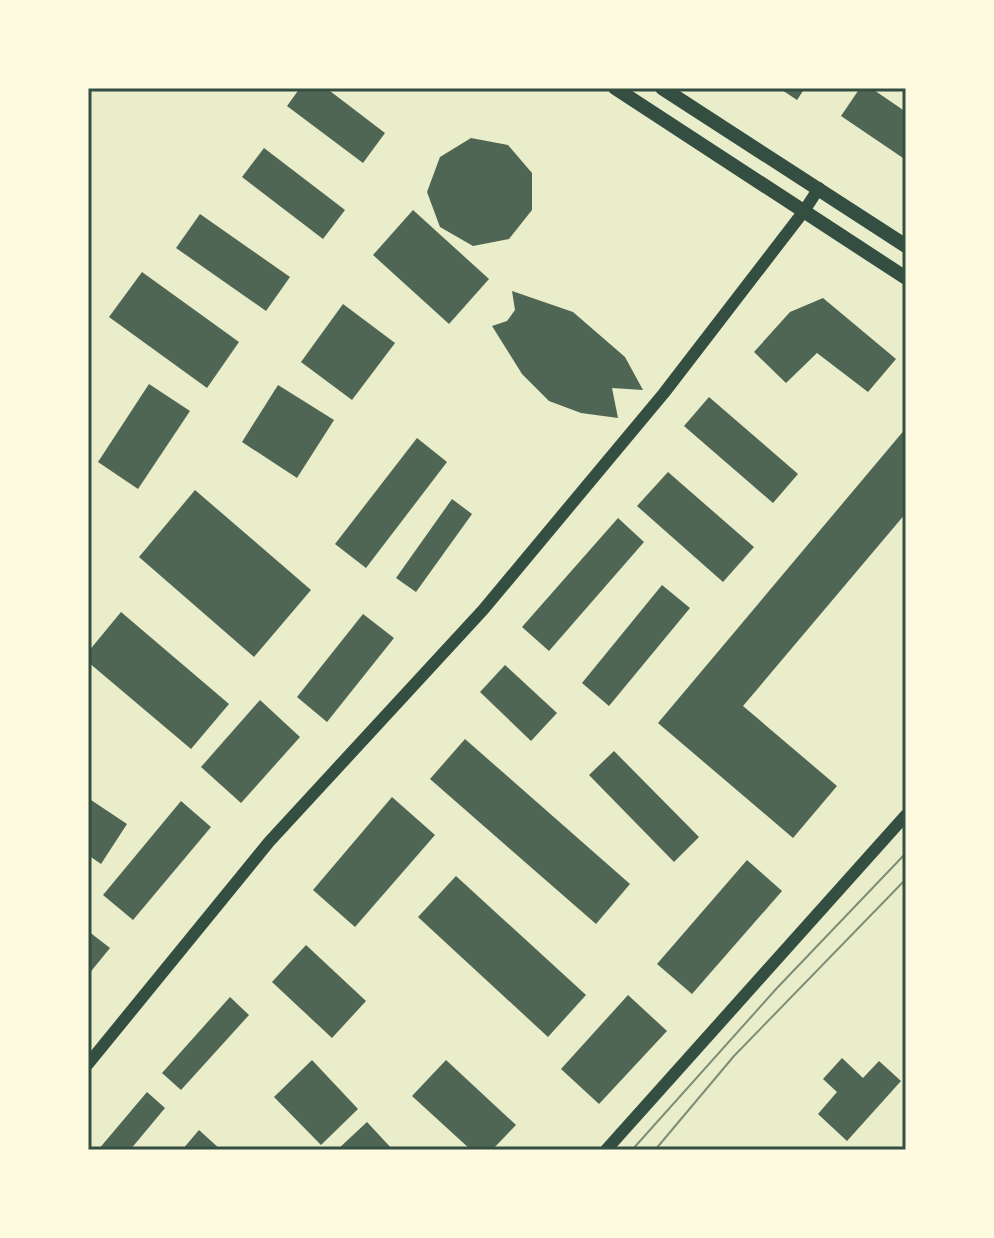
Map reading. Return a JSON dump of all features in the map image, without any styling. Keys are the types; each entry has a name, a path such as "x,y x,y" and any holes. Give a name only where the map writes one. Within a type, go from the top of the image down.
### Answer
{"main road":[{"path":"615,88 906,278"},
{"path":"662,88 906,246"}],"street":[{"path":"88,1064 269,842 502,587 664,393 819,188"},
{"path":"606,1150 906,815"}],"building":[{"path":"300,88 326,88 385,133 363,163 287,106"},
{"path":"779,88 805,88 797,100"},
{"path":"860,88 871,88 906,112 906,160 841,116"},
{"path":"471,138 508,145 532,173 532,210 509,239 473,246 440,227 427,192 440,157"},
{"path":"264,148 345,210 323,239 242,177"},
{"path":"413,210 489,279 449,324 373,255"},
{"path":"200,214 290,277 266,311 176,248"},
{"path":"142,272 239,342 207,388 109,317"},
{"path":"512,291 573,312 625,357 643,390 612,388 618,418 581,413 549,401 522,374 492,326 507,321 515,310"},
{"path":"823,298 896,359 868,392 817,353 786,383 754,352 790,312"},
{"path":"343,304 395,343 352,400 301,362"},
{"path":"149,384 190,411 138,489 98,462"},
{"path":"278,385 334,420 297,478 242,442"},
{"path":"709,397 798,474 773,503 684,426"},
{"path":"906,428 906,513 743,706 837,786 793,838 658,723"},
{"path":"417,438 447,462 366,568 335,544"},
{"path":"668,472 754,547 723,582 637,506"},
{"path":"195,490 311,590 254,657 139,557"},
{"path":"452,499 472,514 416,592 396,578"},
{"path":"618,518 644,542 549,651 522,627"},
{"path":"662,585 690,608 609,706 582,683"},
{"path":"121,612 229,704 191,749 88,662 88,652"},
{"path":"363,614 394,638 327,722 297,697"},
{"path":"505,665 557,713 531,741 480,692"},
{"path":"260,700 300,737 241,803 201,767"},
{"path":"465,739 630,884 596,924 430,779"},
{"path":"614,751 699,837 674,862 589,775"},
{"path":"392,797 435,835 355,927 313,890"},
{"path":"88,798 127,824 101,864 88,855"},
{"path":"181,801 211,827 133,920 103,895"},
{"path":"747,860 782,891 692,994 657,964"},
{"path":"456,876 586,995 548,1037 418,917"},
{"path":"88,931 110,948 88,975"},
{"path":"306,945 366,1001 332,1038 272,982"},
{"path":"628,995 667,1031 599,1104 561,1069"},
{"path":"230,997 249,1015 181,1090 162,1073"},
{"path":"842,1058 863,1078 879,1061 901,1081 847,1141 818,1114 837,1092 823,1079"},
{"path":"312,1060 358,1109 321,1145 274,1097"},
{"path":"446,1060 516,1125 492,1150 471,1150 412,1096"},
{"path":"147,1092 165,1108 130,1150 98,1150"},
{"path":"367,1122 393,1150 337,1150"},
{"path":"199,1130 221,1150 182,1150"}],"tram line":[{"path":"632,1150 777,988 906,853"},
{"path":"655,1150 734,1056 906,879"}]}
